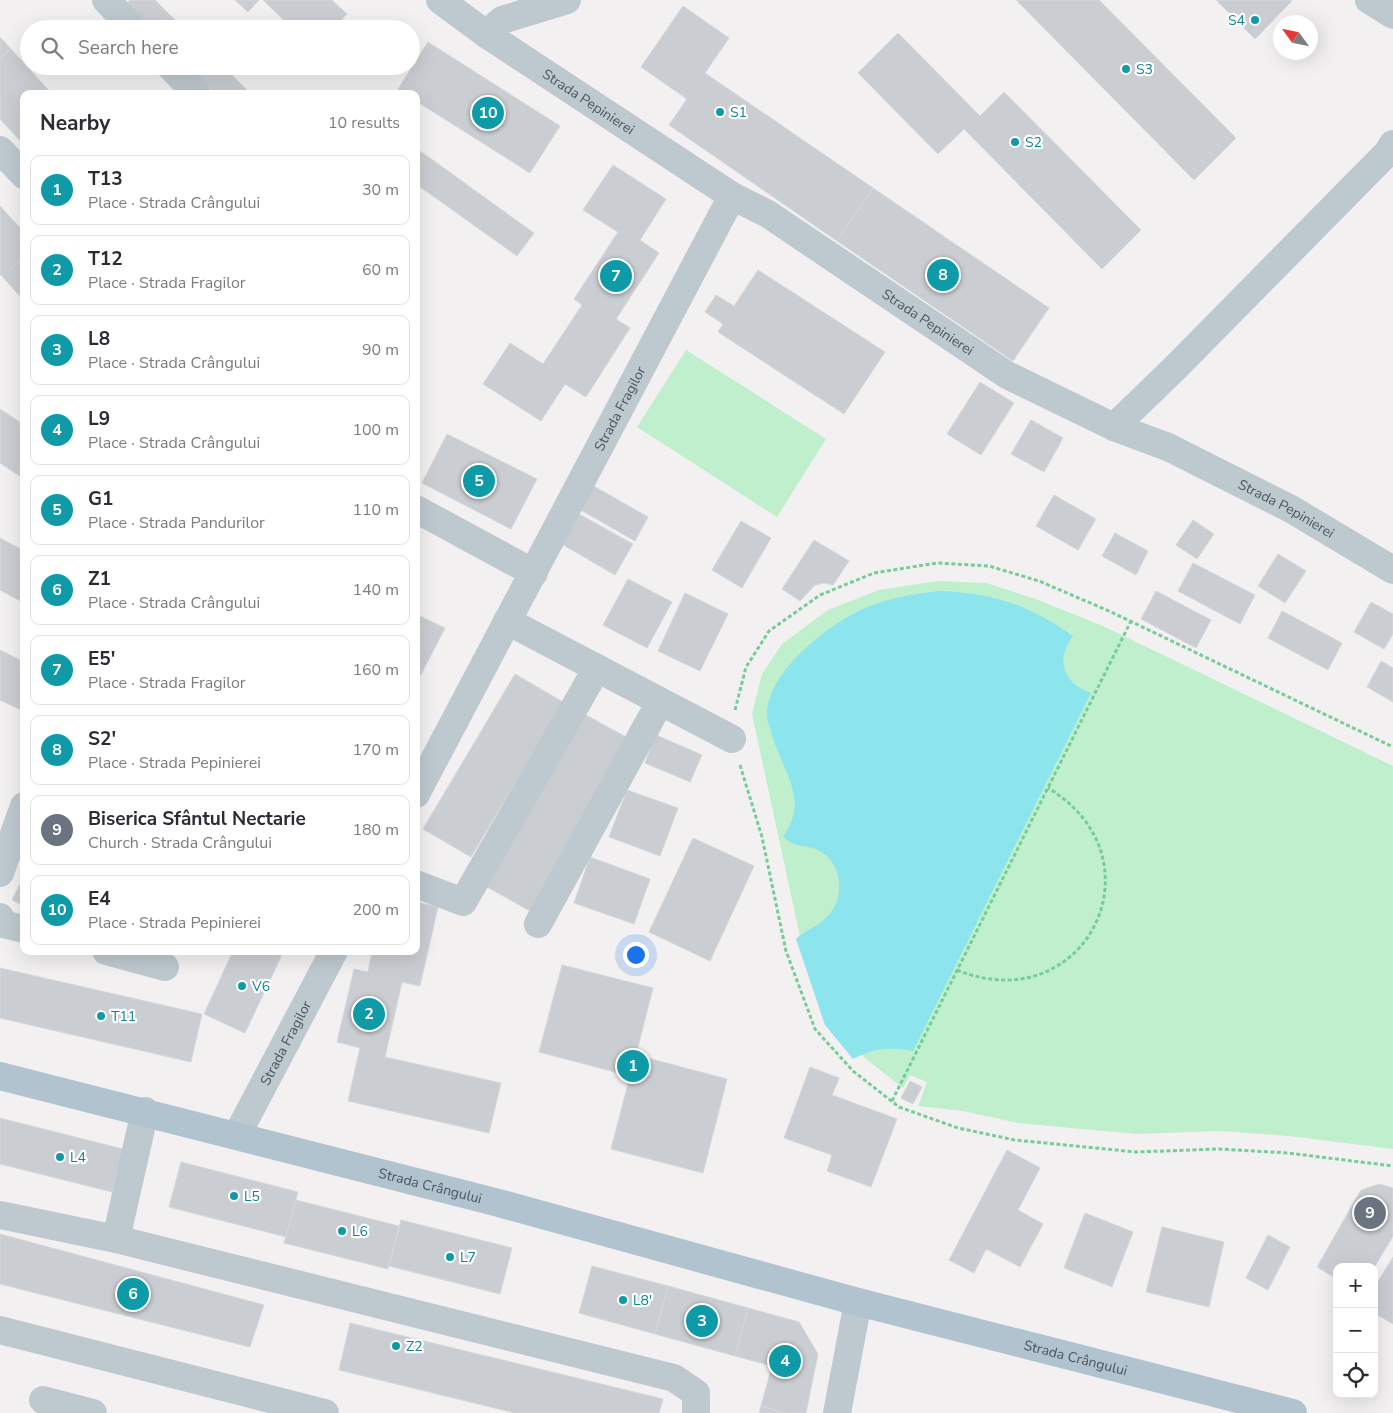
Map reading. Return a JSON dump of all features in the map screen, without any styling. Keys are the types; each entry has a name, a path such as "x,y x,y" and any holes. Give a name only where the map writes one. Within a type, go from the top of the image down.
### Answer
{"main road":[{"name":"Strada Crângului","path":"0,1076 237,1135 551,1217 858,1302 1293,1413"}],"street":[{"path":"106,0 125,20"},
{"name":"Strada Pepinierei","path":"440,0 486,34 732,196 768,214 1007,375 1114,427 1168,447 1290,509 1393,570"},
{"path":"486,34 502,20 567,0"},
{"path":"1369,0 1393,15"},
{"path":"179,75 193,90"},
{"path":"1114,427 1176,367 1388,152 1393,144"},
{"path":"0,150 20,171"},
{"name":"Strada Fragilor","path":"420,786 732,196"},
{"path":"420,511 534,573"},
{"path":"506,621 732,740"},
{"path":"420,886 463,902 597,668"},
{"path":"538,924 660,702"},
{"path":"0,873 20,817"},
{"path":"0,917 3,924 20,928"},
{"path":"121,955 166,967"},
{"name":"Strada Fragilor","path":"237,1135 332,955"},
{"path":"116,1239 145,1112"},
{"path":"0,1215 116,1239 674,1378 696,1393 696,1413"},
{"path":"838,1413 858,1302"},
{"path":"0,1330 325,1413"},
{"path":"43,1400 93,1413"}],"path":[{"path":"1393,748 1131,621 1039,581 989,566 937,563 874,573 820,595 769,631 746,667 734,714 732,740 762,837 786,951 815,1029 853,1071 899,1107 958,1128 1015,1140 1136,1152 1219,1149 1278,1152 1393,1166"},
{"path":"892,1101 1131,621"},
{"path":"958,970 977,978 997,981 1018,980 1038,976 1058,966 1074,954 1088,938 1098,920 1106,882 1104,862 1099,844 1091,826 1079,811 1065,798 1048,788"}],"green space":[{"path":"686,350 826,439 777,517 637,427"},
{"path":"937,581 986,583 1033,598 1103,626 1393,766 1393,1149 1289,1136 1220,1131 1136,1134 1018,1123 963,1111 918,1106 927,1082 910,1075 903,1088 865,1058 830,1020 802,946 752,714 762,674 782,644 828,610 879,590"}],"water":[{"path":"939,591 994,598 1026,609 1057,625 1073,636 1064,653 1063,662 1068,677 1081,689 1091,693 913,1051 883,1049 868,1052 853,1059 825,1025 796,939 827,917 833,909 839,890 839,879 836,869 824,854 810,847 796,845 783,837 791,823 794,798 792,786 768,721 769,699 788,667 802,652 834,625 865,608 892,599"}],"building":[{"path":"130,0 155,0 175,20 140,20 125,5"},
{"path":"235,0 259,0 248,12"},
{"path":"263,0 332,0 347,14 341,20 284,20"},
{"name":"S3","path":"1016,0 1099,0 1236,138 1194,180"},
{"name":"S4","path":"1216,0 1292,1 1278,15 1273,15 1273,21 1255,39"},
{"name":"S1","path":"683,6 729,38 705,73 873,188 837,241 669,125 687,99 641,67"},
{"name":"S2","path":"898,33 980,116 1004,92 1141,230 1102,269 964,129 938,154 858,73"},
{"path":"0,37 11,49 0,58"},
{"path":"428,42 560,126 530,173 420,104 420,90 398,89 407,75 420,75 420,55"},
{"path":"11,49 20,59 20,75 35,75 48,90 20,90 20,141 0,119 0,58"},
{"path":"196,75 232,75 247,90 212,90"},
{"path":"420,151 534,233 517,256 420,187"},
{"path":"613,165 666,199 640,240 659,253 616,319 630,328 586,397 565,384 541,421 483,384 510,343 543,364 582,305 574,299 618,232 583,210"},
{"path":"873,188 1049,308 1013,361 837,241"},
{"path":"0,206 20,228 20,260 2,276 0,274"},
{"path":"20,260 20,296 2,276"},
{"path":"758,270 885,352 844,414 718,332 723,324 705,312 716,295 734,306"},
{"path":"980,382 1014,403 981,455 947,434"},
{"path":"0,409 20,422 20,476 0,463"},
{"path":"1031,420 1063,438 1044,472 1011,454"},
{"path":"447,434 537,479 511,529 422,483"},
{"path":"592,485 648,517 635,541 579,509"},
{"path":"1054,495 1096,519 1078,550 1036,526"},
{"path":"577,513 633,544 615,575 560,543"},
{"path":"1193,520 1214,534 1197,559 1176,545"},
{"path":"741,521 771,538 742,588 712,570"},
{"path":"1115,533 1148,551 1136,575 1102,556"},
{"path":"0,538 20,549 20,601 0,590"},
{"path":"814,540 849,561 833,585 824,583 815,585 800,601 782,589"},
{"path":"1278,554 1306,571 1285,603 1258,586"},
{"path":"1193,563 1255,595 1240,624 1178,591"},
{"path":"628,579 672,602 647,648 603,625"},
{"path":"1156,591 1211,620 1196,648 1141,619"},
{"path":"685,593 728,614 700,671 658,651"},
{"path":"1371,602 1393,614 1393,634 1384,649 1354,632"},
{"path":"1282,611 1342,643 1328,670 1268,638"},
{"path":"420,616 445,628 420,676"},
{"path":"0,650 20,660 20,710 0,700"},
{"path":"1381,661 1393,668 1393,702 1367,687"},
{"path":"515,674 563,702 471,857 423,829"},
{"path":"584,714 628,738 530,911 487,887"},
{"path":"656,735 702,755 690,782 645,763"},
{"path":"627,790 678,808 660,856 609,837"},
{"path":"693,838 754,866 710,961 649,932"},
{"path":"590,857 650,879 634,924 574,903"},
{"path":"20,884 20,904 12,900"},
{"path":"420,903 438,907 420,986 402,982 385,1057 501,1083 489,1133 348,1101 360,1048 337,1042 354,969 368,972 371,955 420,955"},
{"name":"V6","path":"231,955 272,955 280,959 245,1033 204,1014"},
{"path":"272,955 282,955 280,959"},
{"path":"562,965 653,988 636,1055 727,1079 703,1173 611,1149 630,1076 539,1052"},
{"name":"T11","path":"0,968 202,1014 191,1062 0,1018"},
{"path":"810,1067 839,1078 832,1095 897,1119 871,1187 827,1171 832,1155 784,1138"},
{"path":"910,1081 922,1087 913,1104 901,1098"},
{"name":"L4","path":"0,1118 123,1149 112,1192 0,1164"},
{"path":"1007,1150 1040,1168 1018,1210 1043,1224 1020,1267 986,1249 974,1273 949,1260"},
{"name":"L5","path":"181,1162 298,1192 286,1237 169,1207"},
{"path":"1379,1184 1393,1188 1393,1236 1377,1263 1333,1263 1333,1277 1317,1267 1361,1190"},
{"name":"L6","path":"296,1200 399,1226 388,1269 284,1243"},
{"path":"1085,1213 1133,1232 1112,1287 1064,1268"},
{"name":"L7","path":"401,1220 512,1248 500,1294 389,1266"},
{"path":"1162,1227 1224,1242 1209,1307 1146,1292"},
{"path":"0,1234 264,1305 250,1347 0,1284"},
{"path":"1268,1235 1290,1247 1268,1290 1246,1278"},
{"path":"1393,1257 1393,1324 1378,1315 1378,1281"},
{"name":"L8'","path":"592,1266 668,1286 655,1334 579,1313"},
{"path":"668,1286 748,1308 735,1356 655,1334"},
{"path":"748,1308 799,1322 818,1354 806,1413 786,1413 761,1406 772,1366 735,1356"},
{"name":"Z2","path":"350,1323 663,1399 659,1413 515,1413 339,1370"},
{"path":"761,1406 786,1413 759,1413"}],"place":[{"name":"S4","path":"1255,20"},
{"name":"S3","path":"1126,69"},
{"name":"S1","path":"720,112"},
{"name":"E4","path":"488,113"},
{"name":"S2","path":"1015,142"},
{"name":"S2'","path":"943,275"},
{"name":"E5'","path":"616,276"},
{"name":"G1","path":"479,481"},
{"name":"V6","path":"242,986"},
{"name":"T12","path":"369,1014"},
{"name":"T11","path":"101,1016"},
{"name":"T13","path":"633,1066"},
{"name":"L4","path":"60,1157"},
{"name":"L5","path":"234,1196"},
{"name":"Biserica Sfântul Nectarie","path":"1370,1213"},
{"name":"L6","path":"342,1231"},
{"name":"L7","path":"450,1257"},
{"name":"Z1","path":"133,1294"},
{"name":"L8'","path":"623,1300"},
{"name":"L8","path":"702,1321"},
{"name":"Z2","path":"396,1346"},
{"name":"L9","path":"785,1361"}]}
